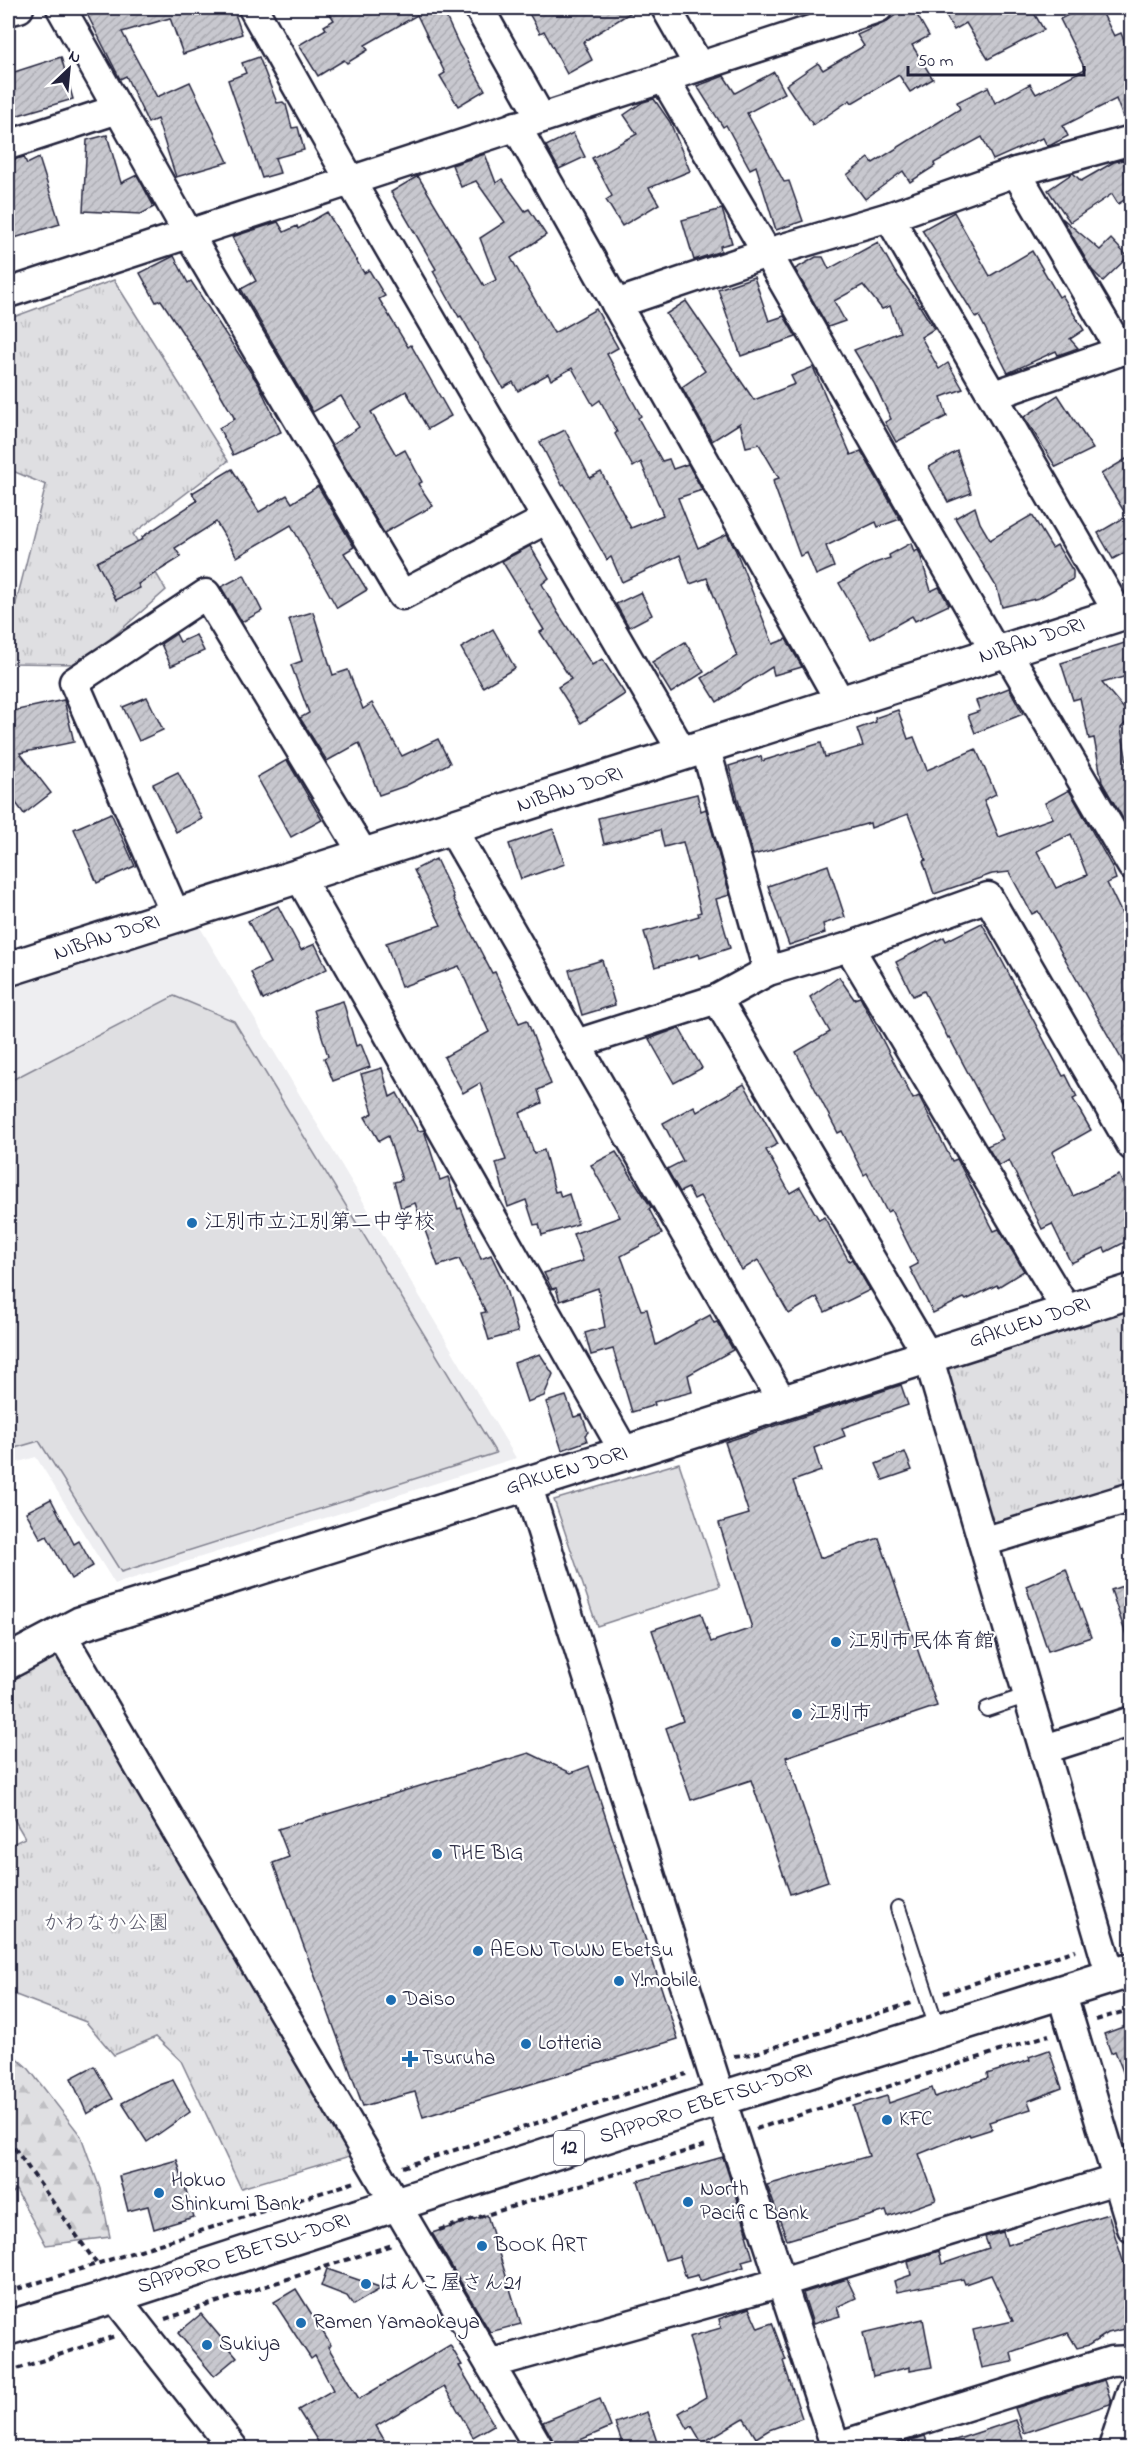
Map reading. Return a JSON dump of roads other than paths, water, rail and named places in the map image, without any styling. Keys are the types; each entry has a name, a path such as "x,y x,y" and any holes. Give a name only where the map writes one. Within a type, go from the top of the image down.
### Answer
{"main road":[{"name":"NIBAN DORI","path":"8,969 1125,612"},
{"name":"GAKUEN DORI","path":"8,1662 92,1620 1131,1291"},
{"name":"SAPPORO EBETSU-DORI","path":"8,2328 1121,1973"}],"street":[{"path":"8,11 19,8"},
{"path":"61,8 188,234 402,595 547,519"},
{"path":"253,8 547,519 694,750 768,971"},
{"path":"479,8 528,122 616,304 841,703"},
{"path":"666,8 699,66"},
{"path":"8,293 878,8"},
{"path":"664,78 1001,651 1130,860"},
{"path":"8,146 118,109"},
{"path":"616,304 767,253 889,217 1016,172 1131,140"},
{"path":"994,395 1126,349 1016,172"},
{"path":"889,217 1125,612"},
{"path":"176,915 74,682 206,594 364,855"},
{"path":"451,828 783,1403"},
{"path":"299,876 625,1453"},
{"path":"576,1044 717,999 768,971 849,947 988,897 1131,1146"},
{"path":"849,947 1067,1311"},
{"path":"717,999 928,1356 1100,1943 1121,1973"},
{"path":"527,1484 721,2099 835,2448 1111,2361 1131,2360"},
{"path":"983,1542 1131,1497"},
{"path":"61,1634 490,2364 526,2443"},
{"path":"1045,1749 1131,1721"},
{"path":"1061,1992 1071,2028 1124,2177 1131,2228"},
{"path":"490,2364 782,2282 1124,2177"},
{"path":"114,2296 233,2448"},
{"path":"1113,2448 1131,2390"}],"lane":[{"path":"987,1709 1028,1695"},
{"path":"898,1908 938,2031"}],"place":[{"name":"江別市立江別第二中学校","path":"192,1223"},
{"name":"江別市民体育館","path":"836,1642"},
{"name":"江別市","path":"797,1714"},
{"name":"THE BIG","path":"437,1854"},
{"name":"AEON TOWN Ebetsu","path":"478,1951"},
{"name":"Y!mobile","path":"619,1981"},
{"name":"Daiso","path":"391,2000"},
{"name":"Lotteria","path":"526,2044"},
{"name":"Tsuruha","path":"410,2059"},
{"name":"KFC","path":"887,2120"},
{"name":"Hokuo Shinkumi Bank","path":"159,2193"},
{"name":"North Pacific Bank","path":"688,2202"},
{"name":"BOOK ART","path":"482,2246"},
{"name":"はんこ屋さん21","path":"366,2284"},
{"name":"Ramen Yamaokaya","path":"301,2323"},
{"name":"Sukiya","path":"207,2345"}],"park label":[{"name":"かわなか公園","path":"106,1924"}]}
